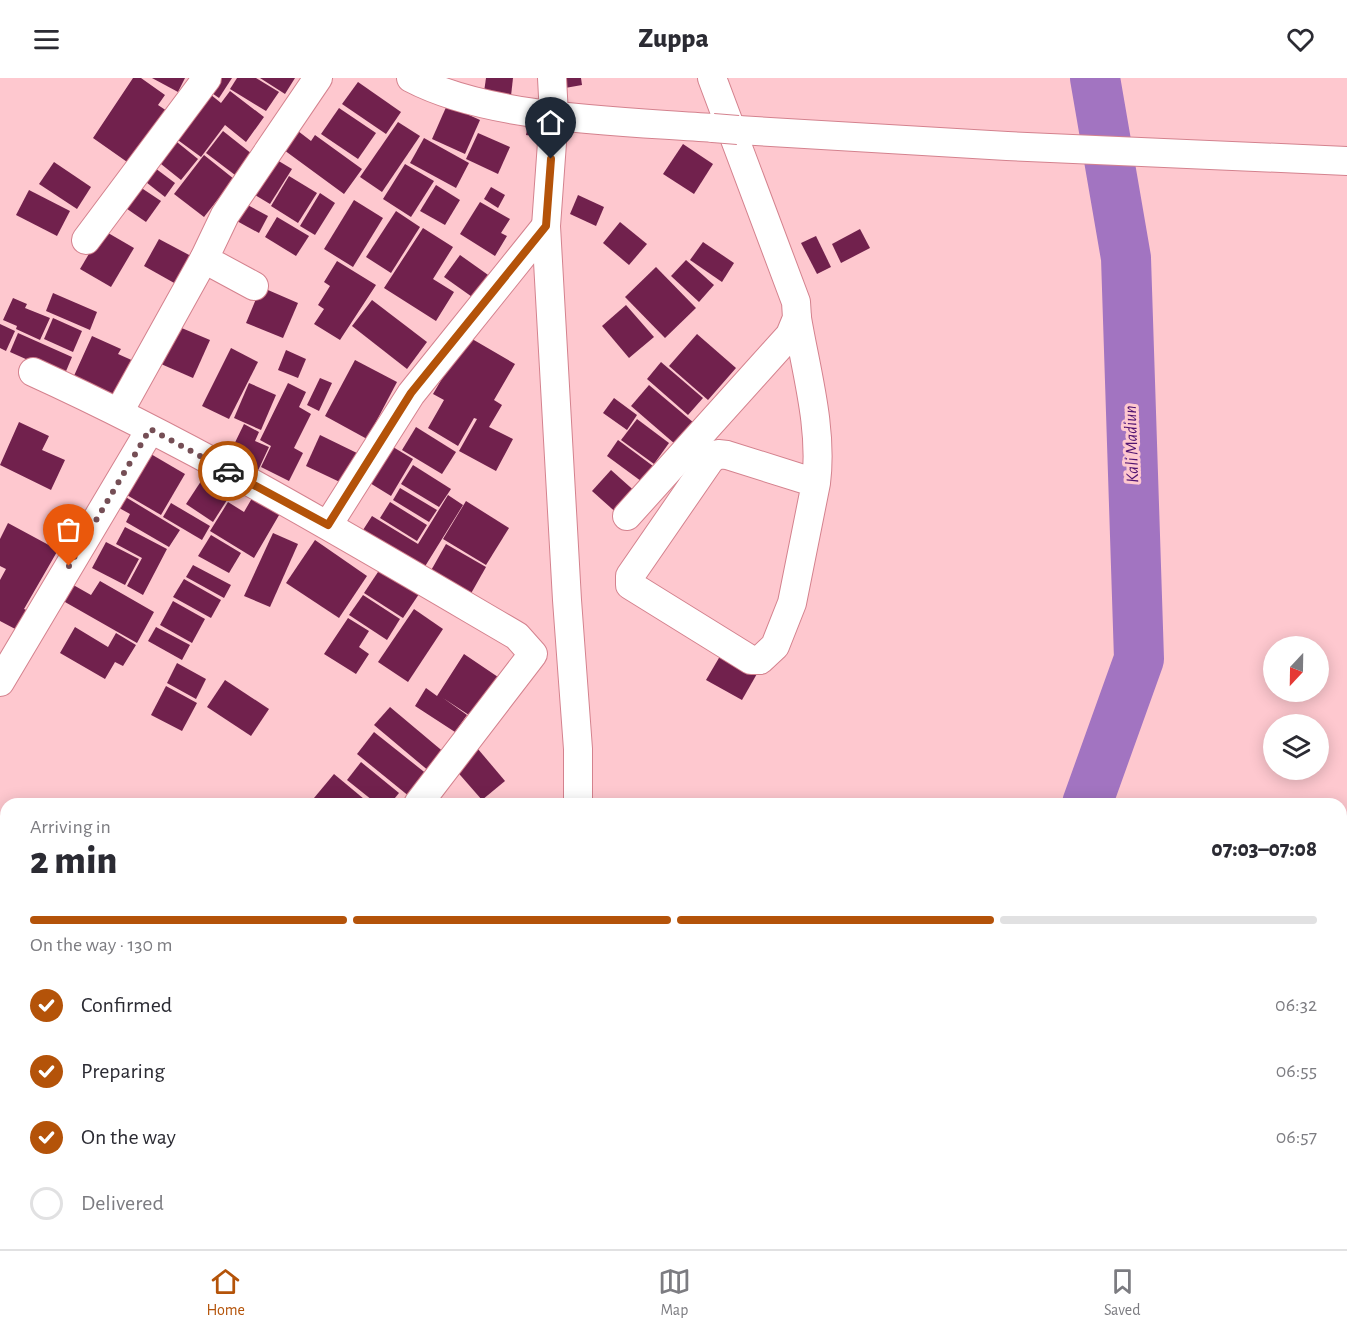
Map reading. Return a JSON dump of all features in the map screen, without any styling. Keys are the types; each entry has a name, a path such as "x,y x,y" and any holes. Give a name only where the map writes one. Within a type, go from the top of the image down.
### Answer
{"street":[{"path":"86,240 207,78"},
{"path":"119,412 204,259 225,215 318,78"},
{"path":"411,78 447,94 554,115 725,129 1007,146 1347,161"},
{"path":"552,78 554,115 546,226 567,600 579,749 578,798"},
{"path":"711,78 796,302 814,416 819,464 816,483 792,603 779,640 760,660 751,660 630,585 630,576 711,460 718,454 727,454 816,483"},
{"path":"328,525 411,393 546,226"},
{"path":"204,259 254,286"},
{"path":"627,516 790,335 797,318"},
{"path":"33,372 119,412 328,525 517,636 533,654 423,798"},
{"path":"0,682 150,429"}],"building":[{"path":"133,78 141,78 165,95 158,105 167,111 130,164 93,138"},
{"path":"152,78 185,78 178,92"},
{"path":"212,78 232,78 219,98 206,89"},
{"path":"237,78 256,78 279,92 266,111 230,89"},
{"path":"260,78 295,78 285,94"},
{"path":"486,78 513,78 511,96 484,92"},
{"path":"563,78 581,78 582,85 565,88"},
{"path":"358,82 401,112 386,134 342,104"},
{"path":"205,90 221,103 230,91 264,117 246,142 225,125 201,157 171,135"},
{"path":"447,105 480,120 465,154 432,139"},
{"path":"339,108 376,133 358,159 321,134"},
{"path":"529,119 548,123 545,138 526,135"},
{"path":"398,122 420,136 382,192 360,177"},
{"path":"223,131 252,154 235,175 206,153"},
{"path":"298,131 311,141 315,135 362,169 344,194 284,150"},
{"path":"478,133 510,147 498,174 466,159"},
{"path":"167,134 198,159 181,180 151,156"},
{"path":"424,138 469,163 456,188 410,163"},
{"path":"683,144 713,164 694,194 663,174"},
{"path":"204,155 234,179 204,217 174,194"},
{"path":"277,160 292,169 270,204 255,195"},
{"path":"54,162 91,187 77,209 39,184"},
{"path":"147,162 175,183 165,197 137,175"},
{"path":"405,164 434,181 411,217 383,199"},
{"path":"289,176 317,193 298,223 271,206"},
{"path":"131,181 161,201 146,222 117,202"},
{"path":"436,185 460,200 445,225 420,211"},
{"path":"491,187 505,195 498,208 484,199"},
{"path":"29,190 70,211 57,236 16,215"},
{"path":"320,193 335,203 315,235 300,226"},
{"path":"578,195 604,207 596,226 570,214"},
{"path":"354,200 383,218 353,267 324,249"},
{"path":"480,202 510,219 501,233 507,236 495,256 460,234"},
{"path":"244,203 268,216 259,233 235,220"},
{"path":"396,211 420,227 391,273 366,257"},
{"path":"277,217 309,236 296,256 265,237"},
{"path":"620,222 647,244 629,265 603,243"},
{"path":"423,228 453,247 433,279 454,292 436,321 384,288"},
{"path":"860,229 870,248 841,263 832,244"},
{"path":"103,230 134,248 111,287 80,269"},
{"path":"816,236 831,267 817,274 801,243"},
{"path":"159,239 191,256 176,284 144,266"},
{"path":"703,242 734,263 722,282 690,260"},
{"path":"460,255 491,277 475,299 444,277"},
{"path":"686,260 714,285 699,302 671,276"},
{"path":"337,261 376,285 340,340 314,324 324,309 318,305 330,286 324,282"},
{"path":"656,267 696,308 665,338 625,297"},
{"path":"261,287 298,303 283,338 246,323"},
{"path":"53,293 97,312 90,330 46,311"},
{"path":"13,298 27,304 25,308 50,318 40,340 3,320"},
{"path":"372,300 427,342 407,369 352,326"},
{"path":"626,305 654,337 629,358 602,326"},
{"path":"53,318 82,331 73,352 44,339"},
{"path":"0,324 15,331 6,351 0,348"},
{"path":"177,326 210,340 193,378 161,364"},
{"path":"18,333 72,357 64,376 10,352"},
{"path":"697,334 736,368 708,400 669,366"},
{"path":"92,336 121,349 118,354 136,362 119,399 73,378"},
{"path":"467,336 515,364 494,400 502,405 489,427 513,439 496,471 459,451 477,419 474,418 458,446 428,428 444,400 433,394"},
{"path":"231,348 258,362 229,419 202,406"},
{"path":"286,350 306,359 298,378 278,370"},
{"path":"355,360 397,382 367,439 325,416"},
{"path":"661,362 703,398 688,415 647,379"},
{"path":"320,378 332,383 319,411 307,405"},
{"path":"249,383 276,395 261,430 234,418"},
{"path":"288,383 306,392 299,407 311,414 294,448 303,453 289,481 261,467 271,446 260,440"},
{"path":"649,385 694,423 675,444 631,406"},
{"path":"614,398 637,415 627,430 603,413"},
{"path":"637,419 669,443 654,464 621,440"},
{"path":"19,422 49,436 42,450 65,460 51,490 0,465"},
{"path":"244,424 259,432 255,441 269,447 255,477 225,463"},
{"path":"416,427 456,452 442,474 402,450"},
{"path":"320,435 359,454 344,484 306,466"},
{"path":"618,440 653,466 641,481 607,456"},
{"path":"388,444 413,459 391,496 365,480"},
{"path":"144,450 185,474 161,515 120,491"},
{"path":"413,465 451,489 439,507 401,484"},
{"path":"209,469 236,486 213,522 186,504"},
{"path":"611,470 639,495 620,516 592,491"},
{"path":"400,488 437,510 429,522 393,500"},
{"path":"119,493 180,530 169,547 126,522 130,514 112,504"},
{"path":"255,493 282,510 254,558 210,531 228,502 244,512"},
{"path":"448,495 463,505 424,568 363,530 372,516 418,544"},
{"path":"466,501 509,528 486,565 443,539"},
{"path":"390,502 427,525 417,541 380,518"},
{"path":"171,503 210,526 202,540 163,517"},
{"path":"8,523 58,550 24,609 29,611 19,631 0,621 0,580 6,569 0,566 0,539"},
{"path":"125,527 167,549 143,595 127,586 142,558 116,544"},
{"path":"273,533 298,544 270,607 244,596"},
{"path":"211,535 241,553 229,573 198,556"},
{"path":"315,540 367,576 339,618 286,583"},
{"path":"106,542 139,559 125,585 92,568"},
{"path":"446,544 486,567 469,597 429,574"},
{"path":"193,565 231,585 224,598 186,577"},
{"path":"380,569 419,594 403,618 364,593"},
{"path":"184,579 221,600 211,618 173,597"},
{"path":"100,581 154,612 137,643 58,598 68,582 91,595"},
{"path":"363,595 400,619 387,640 349,615"},
{"path":"173,601 205,619 192,643 160,625"},
{"path":"414,609 443,629 408,682 378,662"},
{"path":"348,618 369,631 359,647 369,654 356,674 324,654"},
{"path":"75,627 108,647 116,633 136,645 123,666 115,662 105,679 60,653"},
{"path":"156,627 190,645 182,660 148,641"},
{"path":"723,651 758,672 742,700 706,680"},
{"path":"464,654 498,677 472,717 443,698 467,715 455,732 415,706 426,688 437,696"},
{"path":"177,663 206,679 196,699 167,683"},
{"path":"225,680 269,709 251,736 207,707"},
{"path":"166,686 197,703 182,731 151,715"},
{"path":"390,707 446,754 430,772 374,725"},
{"path":"374,732 428,775 410,797 357,754"},
{"path":"478,749 505,781 484,798 480,798 454,768"},
{"path":"361,762 399,793 395,798 370,798 347,780"},
{"path":"334,774 363,798 314,798"}],"waterway":[{"name":"Kali Madiun","path":"1089,798 1139,659 1126,258 1095,78"}],"way so far":[{"path":"69,566 150,429 228,471"}],"route":[{"path":"228,471 328,525 411,393 546,226 551,159"}]}
